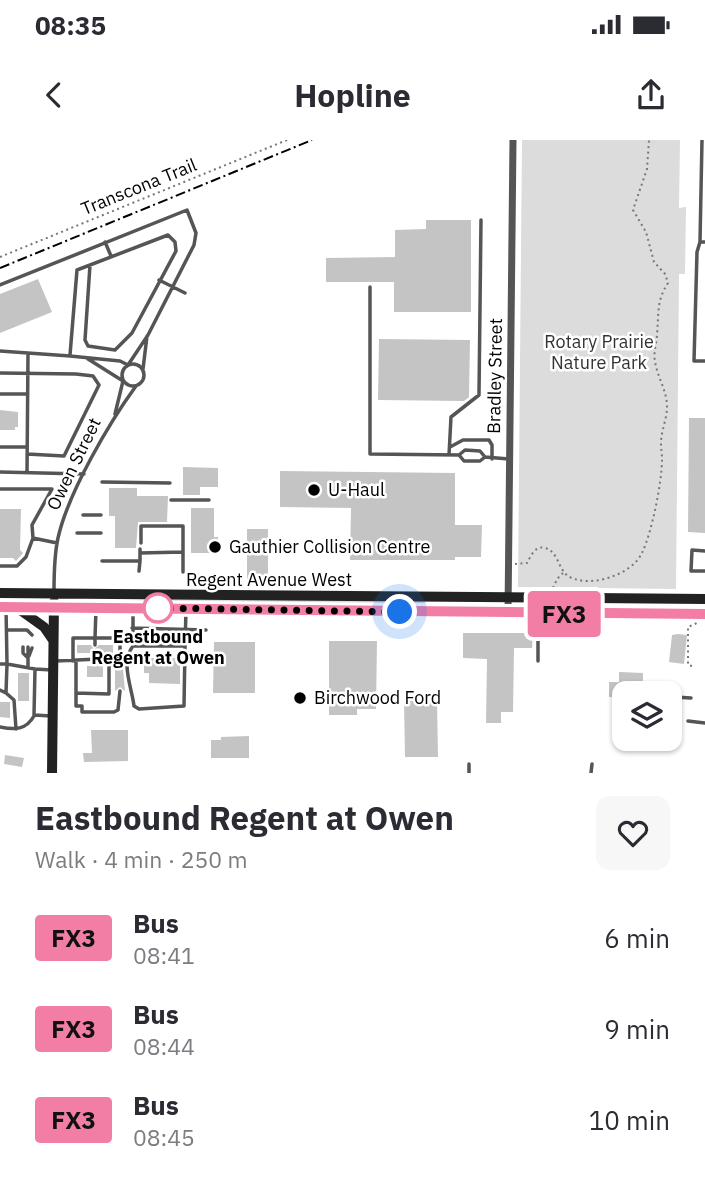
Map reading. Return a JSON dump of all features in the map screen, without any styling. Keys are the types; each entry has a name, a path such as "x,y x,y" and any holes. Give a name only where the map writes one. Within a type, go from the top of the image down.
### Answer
{"main road":[{"name":"Regent Avenue West","path":"0,593 705,599"},
{"name":"Owen Street","path":"52,773 54,594"},
{"name":"Regent Avenue West","path":"7,607 701,618"},
{"path":"7,607 44,627 54,641"}],"street":[{"name":"Bradley Street","path":"508,613 513,140"}],"lane":[{"path":"702,140 703,242 697,252 694,360 705,361"},
{"path":"0,285 187,210 195,233 194,245 148,335 123,370 113,419"},
{"path":"449,455 451,417 480,395 481,220"},
{"path":"70,356 77,270 111,256 168,235 175,242 176,251 132,334 116,350 88,346 85,340 90,265"},
{"path":"105,242 111,256"},
{"path":"159,280 185,293"},
{"path":"370,287 370,454 449,455 459,456 464,461 480,461 485,457"},
{"name":"Owen Street","path":"54,594 57,543 63,517 113,419 144,379 148,335"},
{"path":"0,351 120,362 135,364 143,369"},
{"path":"27,473 28,353"},
{"path":"85,358 129,385 136,386"},
{"path":"0,373 93,376 99,385 64,456 27,454"},
{"path":"0,394 27,394"},
{"path":"450,447 463,440 489,440 492,445 492,459"},
{"path":"0,447 27,447"},
{"path":"459,456 465,450 480,451 485,457 492,459 510,459"},
{"path":"0,472 84,474"},
{"path":"102,482 170,483"},
{"path":"0,489 52,489 32,525 33,538 26,557 17,566 0,566"},
{"path":"171,500 209,500"},
{"path":"83,515 101,515"},
{"path":"141,543 141,526 183,526 183,572"},
{"path":"77,533 101,533"},
{"path":"33,538 57,543"},
{"path":"705,551 692,550 691,561 691,571 705,571"},
{"path":"139,571 140,551 183,552"},
{"path":"102,561 140,561"},
{"path":"6,693 7,607"},
{"path":"95,645 96,607"},
{"path":"133,608 133,646 128,652 127,672 134,706 139,709 184,706 186,608"},
{"path":"538,614 538,661"},
{"path":"0,626 27,629 27,634"},
{"path":"132,628 206,630"},
{"path":"120,666 120,638 73,638 76,706 82,706 82,712 114,712 120,706 120,691"},
{"path":"81,638 81,645"},
{"path":"107,638 108,645"},
{"path":"133,646 184,646"},
{"path":"27,648 28,668"},
{"path":"0,664 35,669 74,661 81,656 120,658"},
{"path":"76,693 109,694 108,656"},
{"path":"0,727 16,729 29,724 34,715 35,669"},
{"path":"0,690 14,700 16,729"},
{"path":"682,697 691,698"},
{"path":"34,715 53,716"},
{"path":"688,721 705,723"},
{"path":"469,764 469,773"},
{"path":"591,773 592,764"}],"path":[{"name":"Transcona Trail","path":"0,257 287,140"},
{"path":"514,565 527,563 533,551 541,547 552,551 570,577 592,580 622,574 632,567 643,551 659,487 662,458 660,442 667,409 666,394 654,359 658,304 661,293 668,284 666,274 654,261 646,232 633,210 646,169 649,140"},
{"path":"553,590 564,572"},
{"path":"692,666 688,665 688,627 701,618"}],"green space":[{"name":"Rotary Prairie Nature Park","path":"522,140 680,140 679,208 686,207 685,274 679,274 676,589 518,587"},
{"path":"151,599 426,603 401,606 128,603"}],"building":[{"path":"426,220 471,220 471,312 394,312 394,282 326,282 326,258 395,257 395,230 426,229"},
{"path":"38,279 52,312 0,333 0,294"},
{"path":"379,339 470,340 469,397 464,401 378,400"},
{"path":"0,410 18,412 18,427 15,427 15,430 0,430"},
{"path":"689,418 705,418 705,533 688,532"},
{"path":"183,467 218,468 218,487 200,487 200,495 183,495"},
{"path":"280,471 455,473 455,525 482,525 481,557 455,557 455,560 350,560 351,508 280,507"},
{"path":"109,488 137,488 137,496 168,496 167,522 138,522 136,548 115,548 115,516 109,516"},
{"path":"191,508 214,508 214,537 218,537 219,553 191,553"},
{"path":"0,509 21,509 20,550 23,553 16,561 13,558 0,558"},
{"path":"247,529 268,529 268,580 247,580"},
{"path":"463,633 533,633 532,648 514,648 513,712 501,712 501,723 486,723 487,659 463,658"},
{"path":"672,635 687,635 684,664 669,662"},
{"path":"329,641 377,641 376,709 357,709 357,715 329,715"},
{"path":"214,642 255,642 255,693 213,693"},
{"path":"77,645 91,645 94,649 99,645 113,645 113,653 77,653"},
{"path":"144,658 180,658 180,684 149,683 149,673 144,673"},
{"path":"87,666 103,666 103,677 87,677"},
{"path":"115,666 118,670 123,669 125,691 120,687 115,691"},
{"path":"619,672 643,673 643,681 619,681"},
{"path":"18,673 29,673 29,701 18,701"},
{"path":"609,682 612,682 612,697 609,697"},
{"path":"404,700 437,700 438,757 405,757"},
{"path":"0,702 10,702 10,718 0,717"},
{"path":"91,730 128,730 128,761 84,762 83,753 92,753"},
{"path":"249,736 249,758 211,758 211,740"},
{"path":"5,755 24,758 22,767 4,764"}],"railway":[{"path":"0,268 312,140"}],"bus line":[{"name":"FX3","path":"0,607 705,614"}],"place":[{"name":"U-Haul","path":"314,490"},
{"name":"Gauthier Collision Centre","path":"215,547"},
{"name":"Eastbound Regent at Owen","path":"158,608"},
{"name":"Birchwood Ford","path":"300,698"}],"route":[{"path":"158,608 400,612"}]}
